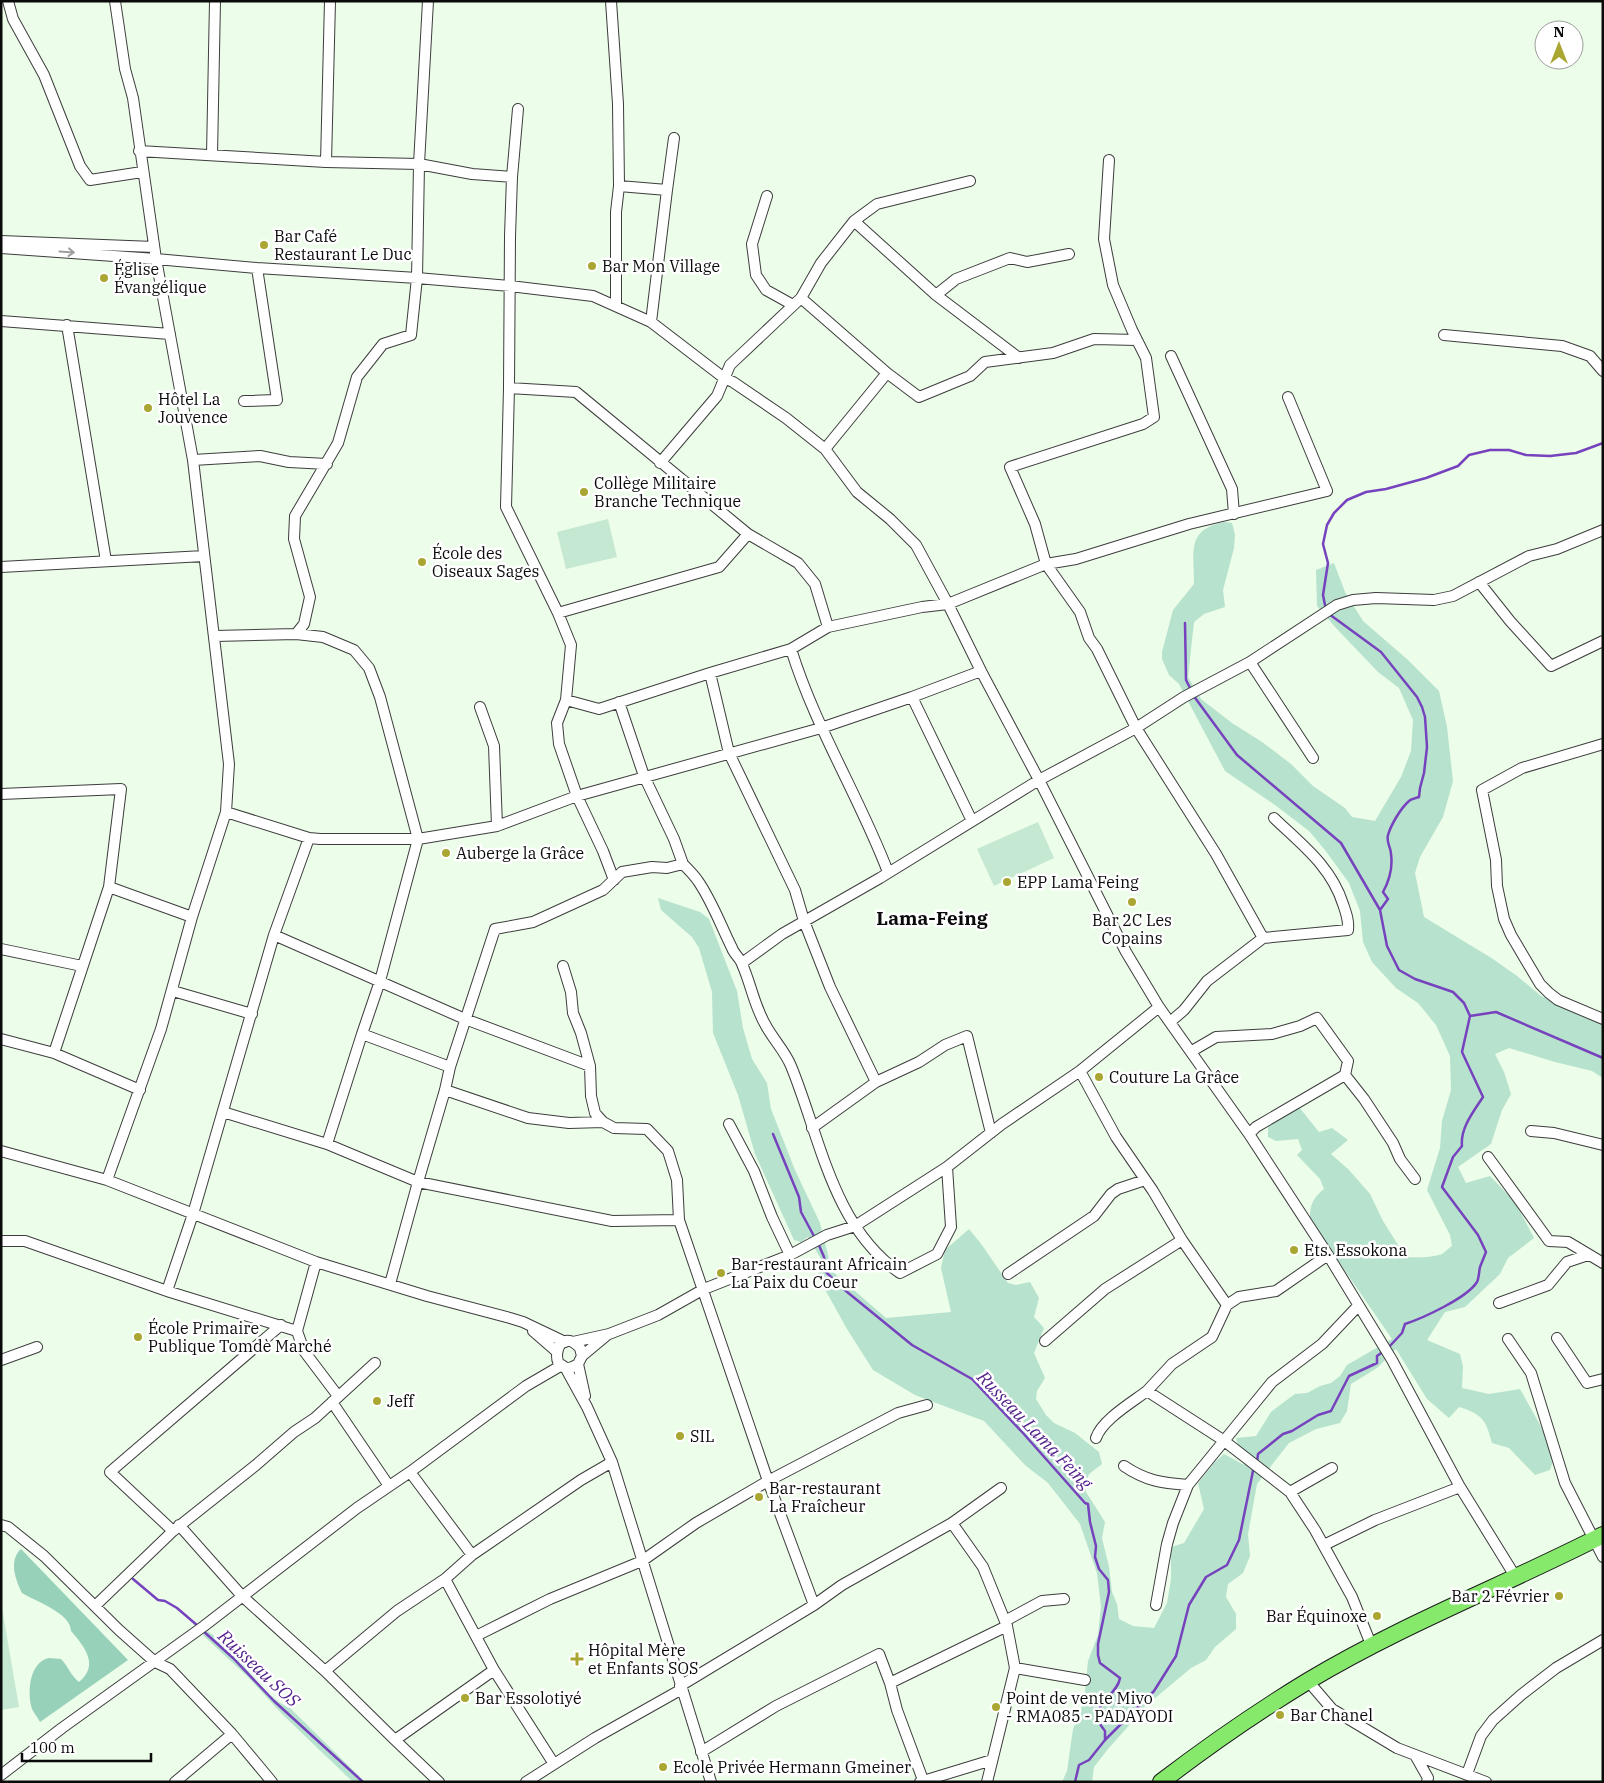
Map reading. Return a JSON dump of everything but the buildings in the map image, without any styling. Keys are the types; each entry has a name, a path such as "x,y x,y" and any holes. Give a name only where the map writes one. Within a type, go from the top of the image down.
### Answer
{"main road":[{"path":"1161,1782 1219,1739 1308,1681 1515,1576 1599,1537"}],"street":[{"path":"8,1 13,19 44,74 80,166 90,180 142,172"},
{"path":"107,1180 161,1029 192,917 226,812 230,764 216,636 204,556 193,460 154,247 132,98 125,69 115,1"},
{"path":"212,155 215,1"},
{"path":"326,162 330,1"},
{"path":"296,634 304,624 310,597 294,539 295,516 338,444 357,377 383,344 410,335 416,278 419,164 428,1"},
{"path":"611,1 618,104 619,186 616,212 616,306"},
{"path":"518,110 512,177 506,507 558,613 571,646 566,700 557,723 559,744 577,796 603,851 614,880"},
{"path":"651,322 674,138"},
{"path":"139,151 326,162 419,164 472,174 512,177"},
{"path":"1108,160 1105,251 1113,285 1146,358 1154,417 1143,424 1010,467 1035,524 1046,564 1080,612 1089,638 1097,649 1136,728 1216,854 1263,938"},
{"path":"660,463 717,396 730,364 797,301 821,264 854,221 878,204 970,181"},
{"path":"619,186 667,190"},
{"path":"767,196 752,244 756,274 766,290 797,301 919,397 970,376 985,362 1053,353 1094,339 1137,340"},
{"path":"854,221 936,295 1019,358"},
{"path":"1,240 154,247"},
{"path":"1,248 416,278 510,286 593,296 651,322 724,378 734,382 786,418 826,449 857,492 890,519 916,545 1039,780 1126,952 1159,1007 1249,1134 1328,1255 1392,1360 1460,1487 1515,1576"},
{"path":"936,295 956,279 1010,258 1027,262 1069,254"},
{"path":"244,402 277,400 257,268"},
{"path":"1,321 170,334"},
{"path":"67,325 106,561"},
{"path":"1444,335 1562,346 1590,356 1603,371"},
{"path":"1171,356 1232,489 1234,514"},
{"path":"826,449 887,373"},
{"path":"509,388 576,392 748,534 798,563 815,584 828,627"},
{"path":"566,700 599,709 791,649 828,627 922,607 948,604 1046,564 1076,559 1189,524 1327,491 1288,397"},
{"path":"193,460 260,456 289,462 327,464"},
{"path":"742,963 761,948 804,921 1039,780 1136,728 1184,697 1250,662 1337,605 1353,600 1376,598 1434,600 1453,596 1529,556 1557,549 1603,530"},
{"path":"558,613 719,567 748,534"},
{"path":"1,567 204,556"},
{"path":"1479,582 1510,621 1550,666 1603,641"},
{"path":"216,636 296,634 323,637 354,650 369,668 380,697 418,839 380,981 327,1144"},
{"path":"791,649 821,728 869,826 888,872"},
{"path":"1250,662 1313,758"},
{"path":"226,812 309,838 418,839 497,826 577,796 821,728 981,671"},
{"path":"710,673 728,753 795,890 804,921 830,988 876,1082"},
{"path":"912,697 972,821"},
{"path":"619,702 644,776 674,839 683,864 698,881 722,924 732,950 742,963 755,1004 764,1024 790,1064 827,1172 855,1226 870,1245 900,1273 938,1254 951,1227 947,1167"},
{"path":"480,707 494,746 497,826"},
{"path":"1603,744 1522,768 1482,790 1496,860 1497,886 1504,919 1511,935 1540,984 1549,993 1558,1000 1603,1019"},
{"path":"1,794 120,789 109,887 54,1053"},
{"path":"1170,1022 1184,1010 1207,981 1263,938 1348,930 1349,922 1338,888 1328,872 1274,818"},
{"path":"167,1291 193,1214 274,935 309,838"},
{"path":"390,1284 450,1067 495,929 533,922 603,890 622,872 652,867 667,868 683,864"},
{"path":"109,887 192,917"},
{"path":"274,935 465,1019 590,1066"},
{"path":"1,949 82,966"},
{"path":"563,966 571,992 573,1013 581,1033 590,1066 591,1096 595,1113 603,1122 614,1128 647,1129 668,1151 677,1180 680,1220 768,1481 814,1605"},
{"path":"173,991 252,1014"},
{"path":"711,1782 612,1462 587,1407 560,1360 559,1347 569,1342 609,1334 658,1315 704,1289 790,1255 827,1235 855,1226 947,1167 1002,1124 1080,1071 1159,1007"},
{"path":"1192,1052 1216,1037 1272,1034 1300,1026 1317,1018 1348,1061 1345,1076 1256,1127 1249,1134"},
{"path":"362,1034 450,1067"},
{"path":"812,1128 876,1082 919,1062 945,1044 967,1036 991,1133"},
{"path":"1,1039 54,1053 140,1090"},
{"path":"1080,1071 1116,1136 1182,1240 1227,1306"},
{"path":"1345,1076 1364,1099 1415,1179"},
{"path":"445,1090 528,1118 569,1124 603,1122"},
{"path":"223,1112 327,1144 418,1182 612,1221 680,1220"},
{"path":"729,1124 754,1171 790,1255"},
{"path":"1531,1131 1554,1133 1603,1144"},
{"path":"1,1151 107,1180 316,1262 523,1322 569,1342 580,1348 587,1407"},
{"path":"1488,1157 1549,1241 1568,1242 1603,1263"},
{"path":"1008,1274 1094,1216 1111,1194 1118,1189 1145,1180"},
{"path":"1045,1341 1105,1289 1182,1240"},
{"path":"1,1241 25,1241 167,1291 297,1331"},
{"path":"1096,1438 1098,1430 1147,1391 1172,1364 1212,1336 1227,1306 1239,1298 1276,1291 1328,1255"},
{"path":"1499,1304 1548,1285 1567,1262 1588,1255"},
{"path":"316,1262 297,1331 304,1352 389,1486"},
{"path":"1156,1605 1167,1544 1188,1485 1272,1382 1322,1344 1358,1306"},
{"path":"523,1322 560,1360 571,1368 609,1334"},
{"path":"281,1325 110,1472 176,1528 242,1596 325,1671 439,1782"},
{"path":"1557,1338 1587,1383 1603,1379"},
{"path":"1508,1339 1531,1373 1565,1483 1599,1537 1603,1557"},
{"path":"1,1360 37,1347"},
{"path":"4,1776 62,1728 195,1633 357,1508 410,1472 560,1360"},
{"path":"95,1606 176,1528 256,1465 294,1432 315,1418 375,1363"},
{"path":"1147,1391 1223,1440 1290,1492 1324,1545 1352,1597 1372,1647"},
{"path":"476,1636 550,1599 642,1561 696,1523 768,1481 898,1413 927,1405"},
{"path":"325,1671 397,1610 445,1579 472,1555 581,1480 612,1462"},
{"path":"1124,1466 1140,1477 1188,1485"},
{"path":"1290,1492 1332,1468"},
{"path":"410,1472 472,1555"},
{"path":"1324,1545 1375,1520 1460,1487"},
{"path":"526,1782 595,1738 681,1688 814,1605 842,1585 952,1523 1001,1488"},
{"path":"1,1517 5,1526 44,1556 119,1630 155,1662 170,1669 232,1734 272,1782"},
{"path":"952,1523 982,1567 1006,1624 1015,1668 987,1782"},
{"path":"445,1579 494,1670 554,1764"},
{"path":"890,1684 1006,1624 1042,1601 1064,1599"},
{"path":"1467,1774 1481,1736 1493,1720 1520,1695 1556,1668 1603,1640"},
{"path":"702,1752 776,1706 879,1654 922,1781 992,1760"},
{"path":"1015,1668 1085,1680"},
{"path":"395,1740 494,1670"},
{"path":"1308,1681 1332,1709 1397,1748 1486,1782"},
{"path":"175,1782 232,1734"},
{"path":"1415,1755 1428,1778 1427,1782"}],"green space":[{"path":"608,519 617,557 566,569 557,532"},
{"path":"1225,522 1232,523 1235,535 1234,548 1223,590 1225,607 1204,614 1194,622 1188,677 1201,699 1291,764 1313,786 1345,808 1352,817 1375,821 1401,777 1411,751 1413,720 1399,688 1378,672 1317,606 1316,570 1334,563 1345,592 1363,621 1408,660 1439,691 1447,727 1453,781 1443,817 1420,857 1415,873 1424,917 1493,959 1541,996 1603,1025 1603,1078 1592,1071 1509,1048 1495,1054 1504,1072 1511,1094 1502,1110 1491,1144 1458,1167 1466,1183 1490,1176 1515,1202 1534,1238 1508,1258 1500,1274 1465,1307 1445,1312 1427,1340 1460,1354 1463,1366 1462,1388 1489,1394 1520,1389 1549,1441 1554,1458 1550,1470 1535,1475 1509,1448 1492,1443 1485,1423 1478,1415 1459,1407 1449,1418 1427,1399 1396,1349 1377,1368 1351,1384 1347,1411 1340,1423 1316,1429 1289,1443 1257,1484 1248,1534 1250,1556 1243,1573 1228,1584 1226,1597 1236,1614 1236,1629 1215,1647 1206,1660 1191,1668 1142,1709 1094,1767 1092,1782 1062,1782 1067,1771 1073,1729 1084,1701 1088,1661 1098,1635 1101,1607 1097,1573 1080,1524 1048,1483 1025,1465 984,1421 915,1395 873,1370 847,1329 817,1275 823,1268 821,1259 808,1237 801,1242 794,1240 755,1154 738,1095 713,1033 712,992 699,948 692,937 661,910 658,898 700,912 709,919 737,991 743,1028 752,1059 767,1083 771,1109 795,1170 820,1223 832,1271 886,1318 951,1312 941,1268 945,1250 969,1229 1008,1283 1016,1285 1030,1282 1039,1298 1034,1317 1044,1328 1034,1353 1045,1378 1037,1391 1036,1399 1046,1415 1054,1423 1075,1433 1099,1452 1102,1464 1089,1474 1085,1485 1086,1492 1105,1522 1102,1538 1119,1619 1133,1626 1154,1628 1167,1603 1171,1579 1171,1547 1184,1543 1204,1509 1198,1483 1214,1463 1224,1454 1244,1465 1248,1455 1238,1445 1236,1438 1256,1436 1271,1412 1295,1394 1307,1393 1331,1383 1340,1376 1347,1365 1392,1339 1310,1220 1312,1203 1324,1189 1320,1179 1297,1155 1302,1150 1298,1139 1276,1141 1268,1137 1268,1126 1299,1107 1319,1132 1332,1128 1348,1140 1331,1154 1349,1170 1370,1194 1383,1221 1400,1248 1409,1257 1439,1255 1452,1246 1450,1235 1427,1190 1440,1148 1442,1121 1451,1090 1450,1056 1436,1025 1418,1003 1396,988 1372,962 1363,942 1360,911 1349,883 1325,850 1309,831 1225,771 1179,684 1169,675 1162,659 1162,652 1173,610 1194,584 1194,552 1198,536 1212,525"},
{"path":"1038,822 1054,858 994,886 977,849"},
{"path":"21,1549 128,1660 40,1722 30,1702 31,1679 37,1665 49,1658 61,1659 79,1682 85,1676 89,1662 85,1649 71,1631 65,1619 51,1608 22,1593 14,1571 15,1559"},
{"path":"1,1602 19,1707 1,1710"},
{"path":"207,1631 229,1649 268,1693 290,1708 365,1782 353,1782 203,1635"}],"waterway":[{"path":"1326,610 1323,595 1328,563 1323,544 1327,525 1334,513 1347,500 1366,492 1386,489 1426,478 1458,466 1469,455 1490,450 1509,450 1526,455 1550,456 1576,453 1603,443"},
{"path":"1329,614 1381,652 1417,697 1425,717 1427,747 1419,797 1410,800 1402,808 1388,835 1391,869 1383,892 1388,899 1380,910"},
{"name":"Russeau Lama Feing","path":"1185,623 1186,680 1191,690"},
{"name":"Russeau Lama Feing","path":"1193,695 1237,755 1341,843 1380,910 1387,946 1399,970 1415,979 1453,992 1464,1003 1470,1016 1462,1052 1483,1097 1465,1126 1462,1146 1453,1157 1442,1187 1478,1235 1486,1252 1480,1267 1478,1280 1472,1288 1444,1307 1405,1324 1402,1333 1388,1348"},
{"path":"1470,1016 1496,1012 1603,1058"},
{"name":"Russeau Lama Feing","path":"773,1134 799,1197 801,1212 815,1238"},
{"name":"Russeau Lama Feing","path":"818,1243 824,1257 826,1272 841,1287 912,1345 972,1379 1085,1503 1088,1504 1096,1546 1095,1557 1099,1569 1108,1580 1109,1592 1098,1644 1098,1655 1100,1663 1120,1678 1118,1685 1099,1709 1099,1722 1105,1731 1105,1739"},
{"name":"Russeau Lama Feing","path":"1257,1462 1258,1454 1283,1434 1292,1431 1318,1415 1331,1411 1349,1376 1377,1363 1377,1356 1384,1351"},
{"name":"Russeau Lama Feing","path":"1075,1782 1079,1765 1089,1760 1105,1740 1154,1691 1176,1656 1189,1605 1206,1577 1227,1565 1239,1540 1254,1466"},
{"name":"Ruisseau SOS","path":"133,1579 158,1600 165,1601 177,1608 198,1626"},
{"name":"Ruisseau SOS","path":"202,1630 233,1658 274,1701 363,1782"}],"place":[{"name":"Bar Café Restaurant Le Duc","path":"264,245"},
{"name":"Bar Mon Village","path":"592,266"},
{"name":"Église Évangélique","path":"104,278"},
{"name":"Hôtel La Jouvence","path":"148,408"},
{"name":"Collège Militaire Branche Technique","path":"584,492"},
{"name":"École des Oiseaux Sages","path":"422,562"},
{"name":"Auberge la Grâce","path":"446,853"},
{"name":"EPP Lama Feing","path":"1007,882"},
{"name":"Bar 2C Les Copains","path":"1132,902"},
{"name":"Couture La Grâce","path":"1099,1077"},
{"name":"Ets. Essokona","path":"1294,1250"},
{"name":"Bar-restaurant Africain La Paix du Coeur","path":"721,1273"},
{"name":"École Primaire Publique Tomdè Marché","path":"138,1337"},
{"name":"Jeff","path":"377,1401"},
{"name":"SIL","path":"680,1436"},
{"name":"Bar-restaurant La Fraîcheur","path":"759,1497"},
{"name":"Bar 2 Février","path":"1559,1596"},
{"name":"Bar Équinoxe","path":"1377,1616"},
{"name":"Hôpital Mère et Enfants SOS","path":"577,1659"},
{"name":"Bar Essolotiyé","path":"465,1698"},
{"name":"Point de vente Mivo - RMA085 - PADAYODI","path":"996,1707"},
{"name":"Bar Chanel","path":"1280,1715"},
{"name":"Ecole Privée Hermann Gmeiner","path":"663,1767"}],"district":[{"name":"Lama-Feing","path":"932,918"}]}
